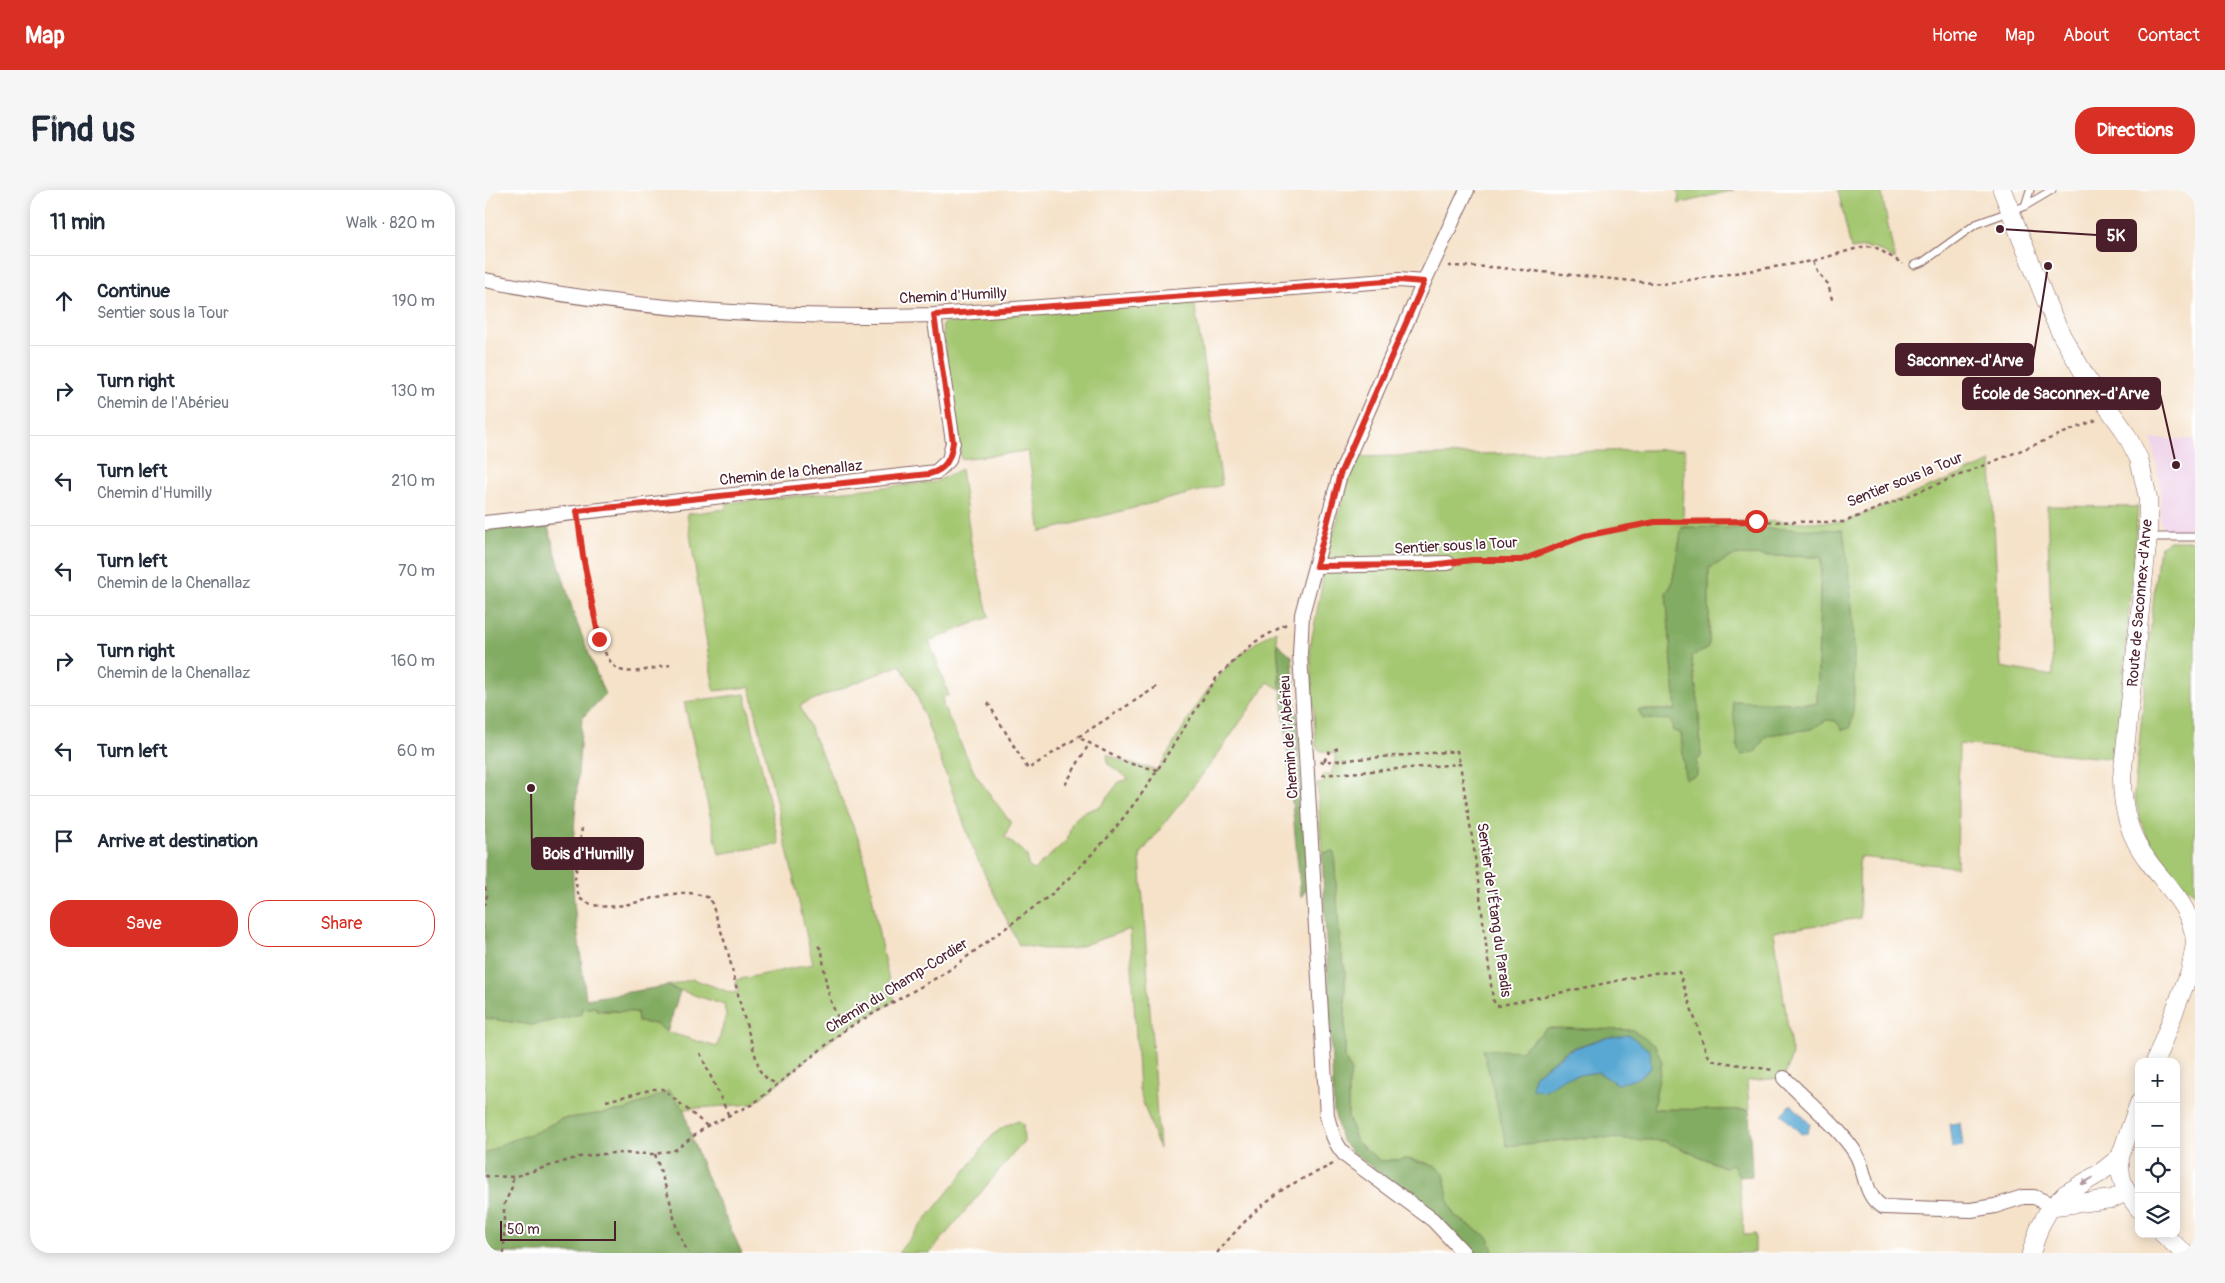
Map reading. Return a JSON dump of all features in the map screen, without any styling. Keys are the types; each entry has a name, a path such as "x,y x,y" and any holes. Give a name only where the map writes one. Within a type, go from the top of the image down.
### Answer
{"street":[{"name":"Chemin de l'Abérieu","path":"1464,1253 1433,1220 1346,1156 1336,1143 1327,1116 1300,654 1302,614 1340,474 1424,282 1467,190"},
{"name":"Route de Saconnex-d'Arve","path":"2002,190 2017,208 2062,336 2086,378 2133,445 2143,471 2148,498 2148,537 2122,777 2122,794 2126,818 2134,839 2145,857 2190,911 2195,942 2190,971 2157,1058"},
{"name":"Chemin d'Humilly","path":"485,280 559,295 697,310 888,316 934,315 1389,281 1424,282"},
{"name":"Chemin de la Chenallaz","path":"485,523 577,511 936,472 949,460 953,442 934,315"},
{"name":"Sentier sous la Tour","path":"1316,566 1449,563"},
{"path":"1785,1078 1849,1145 1861,1164 1873,1200 1883,1207 1971,1210 1995,1206 2023,1197 2034,1197 2055,1206 2112,1200 2126,1192"},
{"path":"2135,1114 2120,1156 2121,1177 2126,1192 2135,1204"},
{"path":"2031,1253 2044,1217 2065,1194 2101,1173 2120,1156"},
{"path":"2167,1238 2184,1253"}],"lane":[{"path":"2017,208 2030,190"},
{"path":"1914,266 1923,262 1976,224 2017,208 2052,190"},
{"path":"2148,537 2195,537"}],"path":[{"path":"1443,266 1492,267 1663,284 1813,261 1865,246 1875,247 1905,265 1914,266"},
{"path":"1813,261 1818,273 1828,284 1833,303"},
{"name":"Sentier sous la Tour","path":"1449,563 1472,560 1522,560 1584,536 1655,522 1844,522 2112,414"},
{"path":"577,511 593,616 605,656 619,670 627,672 670,665"},
{"name":"Chemin du Champ-Cordier","path":"485,1176 513,1177 579,1157 613,1153 655,1154 675,1150 707,1126 753,1104 846,1029 945,973 1053,893 1110,835 1158,770 1217,677 1255,642 1302,614"},
{"path":"988,703 1028,769 1158,686"},
{"path":"1078,737 1127,763 1158,770"},
{"path":"1065,785 1089,744"},
{"path":"1307,776 1460,764 1457,751 1324,761 1329,752 1338,748"},
{"name":"Sentier de l'Étang du Paradis","path":"1460,764 1495,1005 1654,973 1679,972 1707,1055 1715,1061 1779,1071 1785,1078"},
{"path":"582,828 575,879 579,898 586,903 594,906 617,905 688,893 710,898 729,952 741,1007 760,1071 768,1080 778,1084"},
{"path":"485,887 487,895 485,904"},
{"path":"819,946 822,950 827,994 832,1008 846,1029"},
{"path":"700,1053 729,1116"},
{"path":"606,1101 654,1089 663,1089 707,1126"},
{"path":"655,1154 677,1230 688,1253"},
{"path":"1217,1253 1238,1229 1267,1202 1300,1180 1346,1156"},
{"path":"503,1253 504,1205 512,1187 513,1177"}],"shaded area":[{"path":"2152,439 2195,439 2195,533 2167,532 2160,523 2161,491"}],"green space":[{"path":"1678,190 1734,190 1679,204"},
{"path":"1838,190 1881,190 1895,260 1874,249 1864,247 1851,249"},
{"path":"1194,300 1222,485 1041,532 1028,451 961,459 942,325 948,320"},
{"path":"1685,449 1683,521 1844,522 1991,462 2001,667 2053,676 2047,506 2138,507 2116,759 1959,744 1957,867 1859,857 1860,918 1774,932 1792,1055 1784,1078 1747,1081 1749,1110 1653,1109 1662,1062 1633,1030 1547,1028 1521,1051 1507,1146 1593,1137 1664,1141 1723,1167 1733,1164 1739,1177 1744,1235 1755,1234 1755,1253 1493,1253 1489,1238 1454,1215 1448,1201 1444,1173 1427,1163 1407,1159 1380,1161 1357,1142 1348,1117 1348,1089 1351,1072 1345,1058 1345,970 1340,947 1334,852 1322,853 1317,784 1324,783 1323,775 1331,774 1335,754 1321,751 1316,747 1310,648 1328,552 1355,457","holes":["1682,527 1843,531 1836,721 1826,720 1812,729 1767,735 1755,752 1733,701 1817,704 1821,557 1735,555 1709,568 1709,643 1706,650 1691,656 1698,700 1701,756 1697,759 1685,779 1681,733 1673,731 1671,720 1639,710 1676,710 1666,593 1672,584"]},
{"path":"961,469 971,543 989,617 929,641 949,695 943,697 943,706 975,774 1011,823 1005,837 1027,855 1028,866 1034,870 1067,840 1072,822 1082,813 1101,806 1119,782 1129,779 1108,764 1107,754 1127,763 1158,770 1195,709 1221,674 1255,643 1276,630 1280,689 1268,682 1213,761 1140,855 1159,1149 1139,1090 1130,929 1072,949 1044,949 1019,945 976,856 914,688 900,665 800,705 860,842 884,962 895,1001 837,1035 753,1104 684,1109 669,1091 626,1110 561,1119 539,1131 502,1144 485,1154 485,1018 532,1025 581,1014 581,1009 596,1007 597,1011 637,1012 638,1022 656,1024 667,1032 717,1047 726,1015 724,1005 667,986 693,979 732,993 739,991 736,980 813,964 750,687 714,691 687,514 726,509 726,503 935,482"},
{"path":"547,524 575,618 605,695 582,718 572,859 574,903 586,999 667,986 680,991 667,1032 656,1024 638,1022 637,1012 596,1010 596,1007 581,1009 581,1014 532,1025 485,1018 485,528"},
{"path":"1682,527 1843,530 1854,635 1854,700 1850,728 1842,730 1836,721 1826,720 1812,729 1767,735 1755,752 1742,755 1738,751 1732,701 1817,704 1821,557 1735,555 1709,568 1709,643 1706,650 1691,656 1698,700 1701,757 1697,760 1697,775 1685,779 1681,733 1673,731 1671,720 1643,719 1638,710 1676,710 1666,593 1672,584"},
{"path":"2169,541 2195,541 2195,894 2179,879 2158,854 2141,821 2134,794 2158,555 2161,546"},
{"path":"1277,643 1292,656 1309,884 1301,898"},
{"path":"745,694 779,844 719,854 684,702"},
{"path":"1334,851 1340,947 1345,970 1345,1058 1351,1072 1348,1089 1348,1117 1357,1142 1380,1161 1407,1159 1435,1166 1444,1173 1448,1200 1454,1215 1489,1238 1493,1253 1472,1253 1437,1215 1353,1153 1341,1140 1334,1111 1322,853"},
{"path":"1547,1028 1633,1030 1655,1046 1662,1062 1653,1109 1749,1110 1752,1176 1739,1177 1733,1164 1724,1167 1664,1141 1593,1137 1507,1146 1483,1049 1521,1051","holes":["1604,1038 1617,1084 1598,1072 1566,1077 1534,1076 1569,1049"]},
{"path":"669,1091 684,1109 692,1139 707,1178 742,1253 485,1253 485,1154 502,1144 539,1131 561,1119 626,1110"},
{"path":"1019,1121 1023,1124 1024,1141 930,1253 898,1253 990,1138 1000,1129"}],"water":[{"path":"1629,1035 1650,1051 1651,1068 1636,1079 1617,1084 1598,1072 1566,1077 1544,1091 1532,1089 1534,1076 1569,1050 1604,1038"},
{"path":"1791,1104 1810,1124 1808,1133 1801,1134 1781,1114"},
{"path":"1960,1123 1963,1146 1952,1148 1949,1124"}],"place":[{"name":"5K","path":"2000,229"},
{"name":"Saconnex-d'Arve","path":"2048,266"},
{"name":"École de Saconnex-d'Arve","path":"2176,465"},
{"name":"Bois d'Humilly","path":"531,788"}],"route":[{"path":"599,639 593,616 577,511 929,474 936,472 947,464 952,453 953,442 934,315 1399,280 1424,282 1340,474 1316,566 1431,565 1472,560 1522,560 1584,536 1655,522 1675,520 1756,521"}]}
